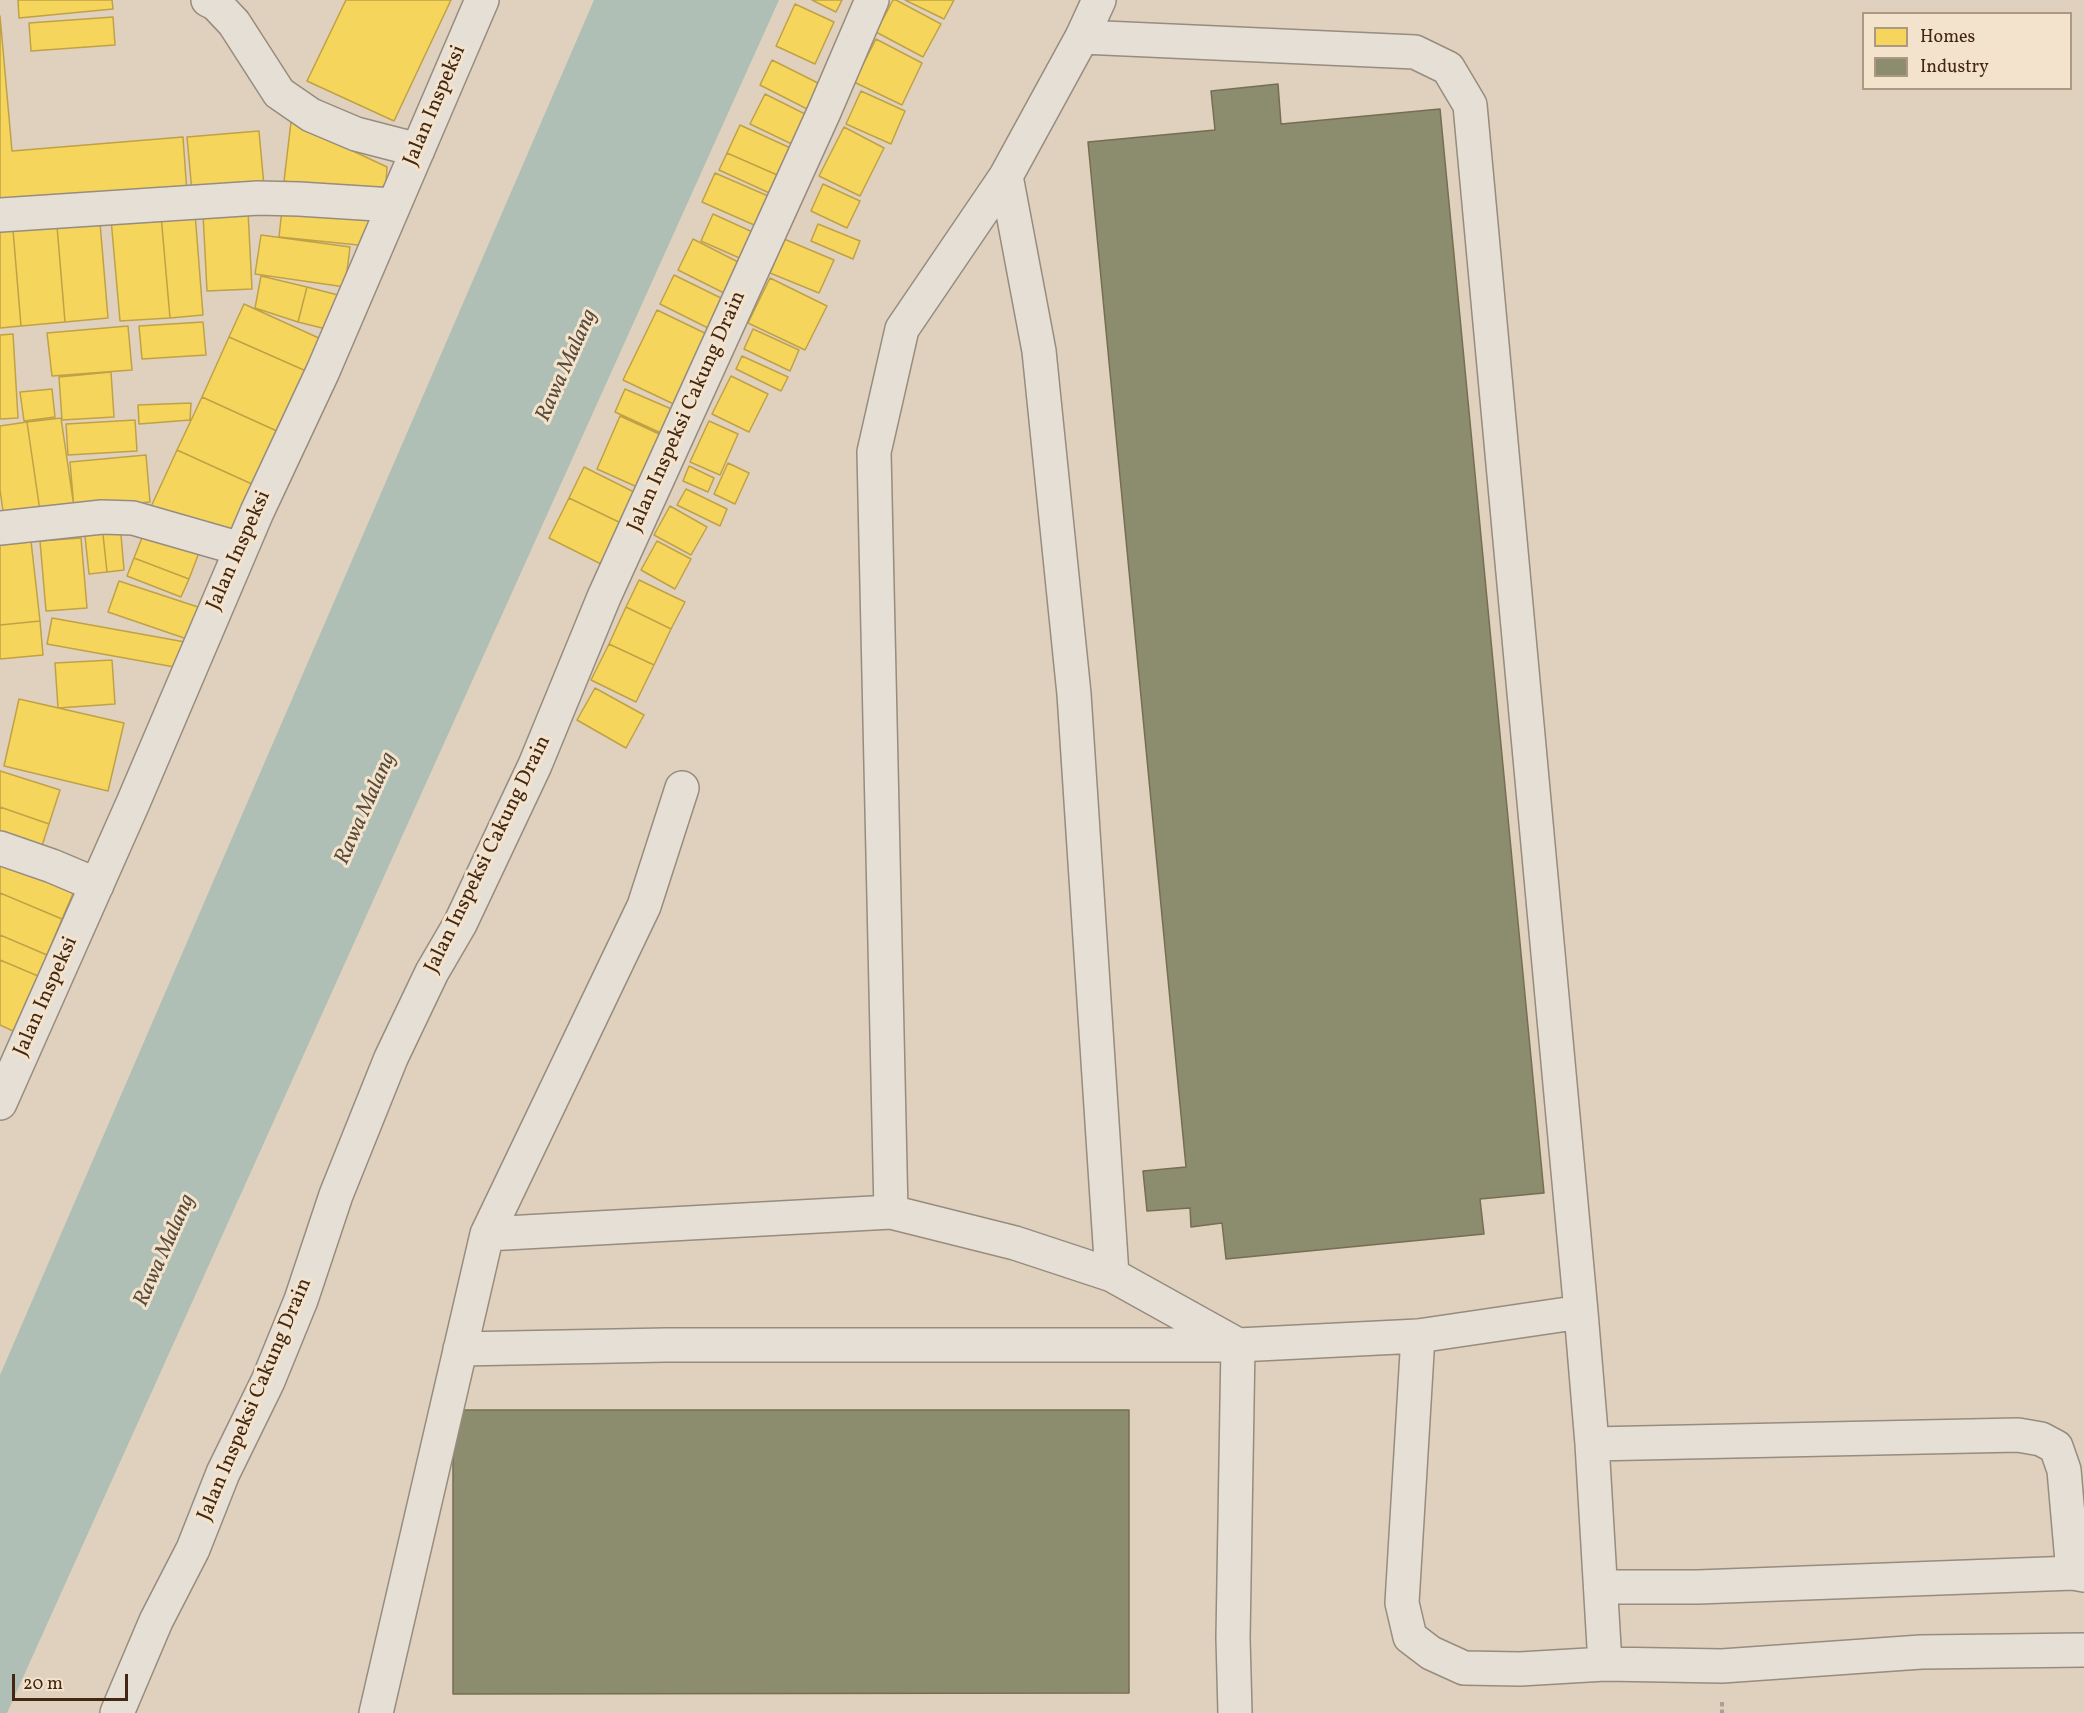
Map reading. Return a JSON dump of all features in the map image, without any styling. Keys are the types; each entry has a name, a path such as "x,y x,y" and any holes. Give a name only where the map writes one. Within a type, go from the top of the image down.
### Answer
{"street":[{"path":"208,0 216,4 234,23 279,93 310,114 356,134 418,150"},
{"name":"Jalan Inspeksi","path":"0,1103 97,885 241,549 323,371 482,0"},
{"name":"Jalan Inspeksi Cakung Drain","path":"117,1713 156,1621 193,1549 223,1473 268,1381 301,1300 336,1195 391,1058 432,972 460,924 535,765 604,597 824,112 872,0"},
{"path":"891,1212 874,452 902,329 1006,176 1082,37 1099,0"},
{"path":"1082,37 1415,52 1448,68 1470,105 1581,1312 1592,1444 1605,1664"},
{"path":"1006,176 1039,351 1074,694 1112,1275"},
{"path":"0,215 258,198 393,206"},
{"path":"0,528 102,518 133,518 241,549"},
{"path":"376,1713 487,1234 644,906 682,788"},
{"path":"0,848 97,885"},
{"path":"487,1234 891,1212 1015,1243 1112,1275 1238,1345"},
{"path":"460,1349 666,1345 1238,1345 1418,1336 1581,1312"},
{"path":"1418,1336 1402,1603 1410,1637 1431,1653 1464,1668 1520,1669 1605,1664 1722,1666 1921,1652 2084,1650"},
{"path":"1235,1713 1233,1638 1238,1345"},
{"path":"1592,1444 2018,1434 2041,1439 2056,1447 2064,1470 2078,1574 1698,1587 1600,1587"}],"water":[{"name":"Rawa Malang","path":"594,0 779,0 7,1713 0,1713 0,1375"}],"building: Homes":[{"path":"18,0 112,0 113,9 19,18"},
{"path":"346,0 451,0 394,121 307,81"},
{"path":"812,0 842,0 836,12"},
{"path":"893,0 941,24 923,57 876,32"},
{"path":"905,0 954,0 944,19"},
{"path":"795,4 834,22 815,64 776,46"},
{"path":"0,16 12,151 183,137 187,193 0,210"},
{"path":"113,17 115,45 31,51 29,23"},
{"path":"876,39 922,63 902,105 854,82"},
{"path":"772,60 828,88 815,113 760,85"},
{"path":"861,91 905,111 891,144 846,124"},
{"path":"765,94 813,118 798,147 750,124"},
{"path":"291,122 387,167 385,199 284,181"},
{"path":"740,125 797,151 784,178 727,153"},
{"path":"844,127 884,148 860,196 819,176"},
{"path":"259,131 264,186 192,192 187,137"},
{"path":"727,153 784,178 776,196 719,170"},
{"path":"715,173 775,199 761,228 702,202"},
{"path":"823,184 860,201 847,228 811,211"},
{"path":"283,200 372,210 368,246 279,237"},
{"path":"248,211 252,289 207,291 203,214"},
{"path":"195,213 203,315 170,318 161,215"},
{"path":"713,214 757,234 744,260 701,241"},
{"path":"161,215 170,318 120,321 111,219"},
{"path":"100,223 108,318 65,322 57,226"},
{"path":"818,224 860,241 853,259 811,241"},
{"path":"57,226 65,322 21,326 13,230"},
{"path":"13,230 21,326 0,328 0,231"},
{"path":"261,235 350,247 345,287 255,274"},
{"path":"693,239 744,265 728,295 678,270"},
{"path":"784,239 834,260 819,293 770,273"},
{"path":"674,275 727,301 712,330 660,304"},
{"path":"261,276 307,287 298,322 255,308"},
{"path":"770,278 827,306 805,350 748,323"},
{"path":"307,287 338,295 330,330 298,322"},
{"path":"244,304 321,339 306,371 229,337"},
{"path":"657,310 715,338 682,408 623,380"},
{"path":"203,322 206,355 142,359 139,326"},
{"path":"128,326 132,370 52,376 47,333"},
{"path":"753,329 799,350 790,371 744,349"},
{"path":"13,334 18,418 0,419 0,335"},
{"path":"229,337 306,371 279,432 202,397"},
{"path":"742,356 788,377 781,391 736,369"},
{"path":"111,372 114,417 62,420 59,377"},
{"path":"731,376 768,394 749,432 712,414"},
{"path":"52,389 55,417 24,421 20,392"},
{"path":"625,389 683,414 672,438 615,412"},
{"path":"202,397 279,432 254,485 177,450"},
{"path":"191,403 190,420 139,424 138,405"},
{"path":"620,416 670,439 646,491 597,469"},
{"path":"61,418 75,514 41,518 27,422"},
{"path":"135,420 137,451 68,455 66,424"},
{"path":"709,421 738,434 720,475 690,462"},
{"path":"27,422 41,518 5,524 0,490 0,426"},
{"path":"177,450 254,485 227,543 150,509"},
{"path":"146,455 150,502 74,509 70,462"},
{"path":"728,463 749,473 735,504 714,494"},
{"path":"689,466 714,478 708,492 683,481"},
{"path":"584,467 640,495 625,525 569,498"},
{"path":"686,489 727,509 720,526 677,505"},
{"path":"569,498 625,525 605,566 549,538"},
{"path":"670,506 707,527 691,555 654,535"},
{"path":"120,523 124,570 107,572 102,525"},
{"path":"102,525 107,572 89,574 84,527"},
{"path":"145,530 200,550 189,579 134,558"},
{"path":"81,538 87,608 46,611 40,541"},
{"path":"31,541 40,621 0,625 0,545"},
{"path":"657,541 691,559 675,589 641,570"},
{"path":"134,558 189,579 181,597 127,576"},
{"path":"639,580 685,602 671,629 626,607"},
{"path":"119,581 198,607 187,639 108,612"},
{"path":"626,607 671,629 654,665 609,644"},
{"path":"52,618 185,642 180,668 47,644"},
{"path":"40,621 43,655 0,659 0,625"},
{"path":"609,644 654,665 636,702 591,680"},
{"path":"112,660 115,704 58,708 55,663"},
{"path":"595,688 644,715 626,748 577,720"},
{"path":"19,699 124,723 108,791 4,766"},
{"path":"0,771 60,790 49,824 0,807"},
{"path":"0,807 49,824 41,849 0,836"},
{"path":"0,857 75,889 62,919 0,893"},
{"path":"0,893 62,919 47,955 0,935"},
{"path":"0,935 47,955 38,976 0,960"},
{"path":"0,960 38,976 13,1031 0,1025"}],"building: Industry":[{"path":"1278,84 1281,124 1440,109 1544,1193 1480,1199 1484,1234 1226,1259 1222,1223 1191,1227 1190,1208 1147,1211 1143,1171 1186,1167 1088,142 1215,130 1211,91"},
{"path":"453,1410 1129,1410 1129,1693 453,1694"}]}
